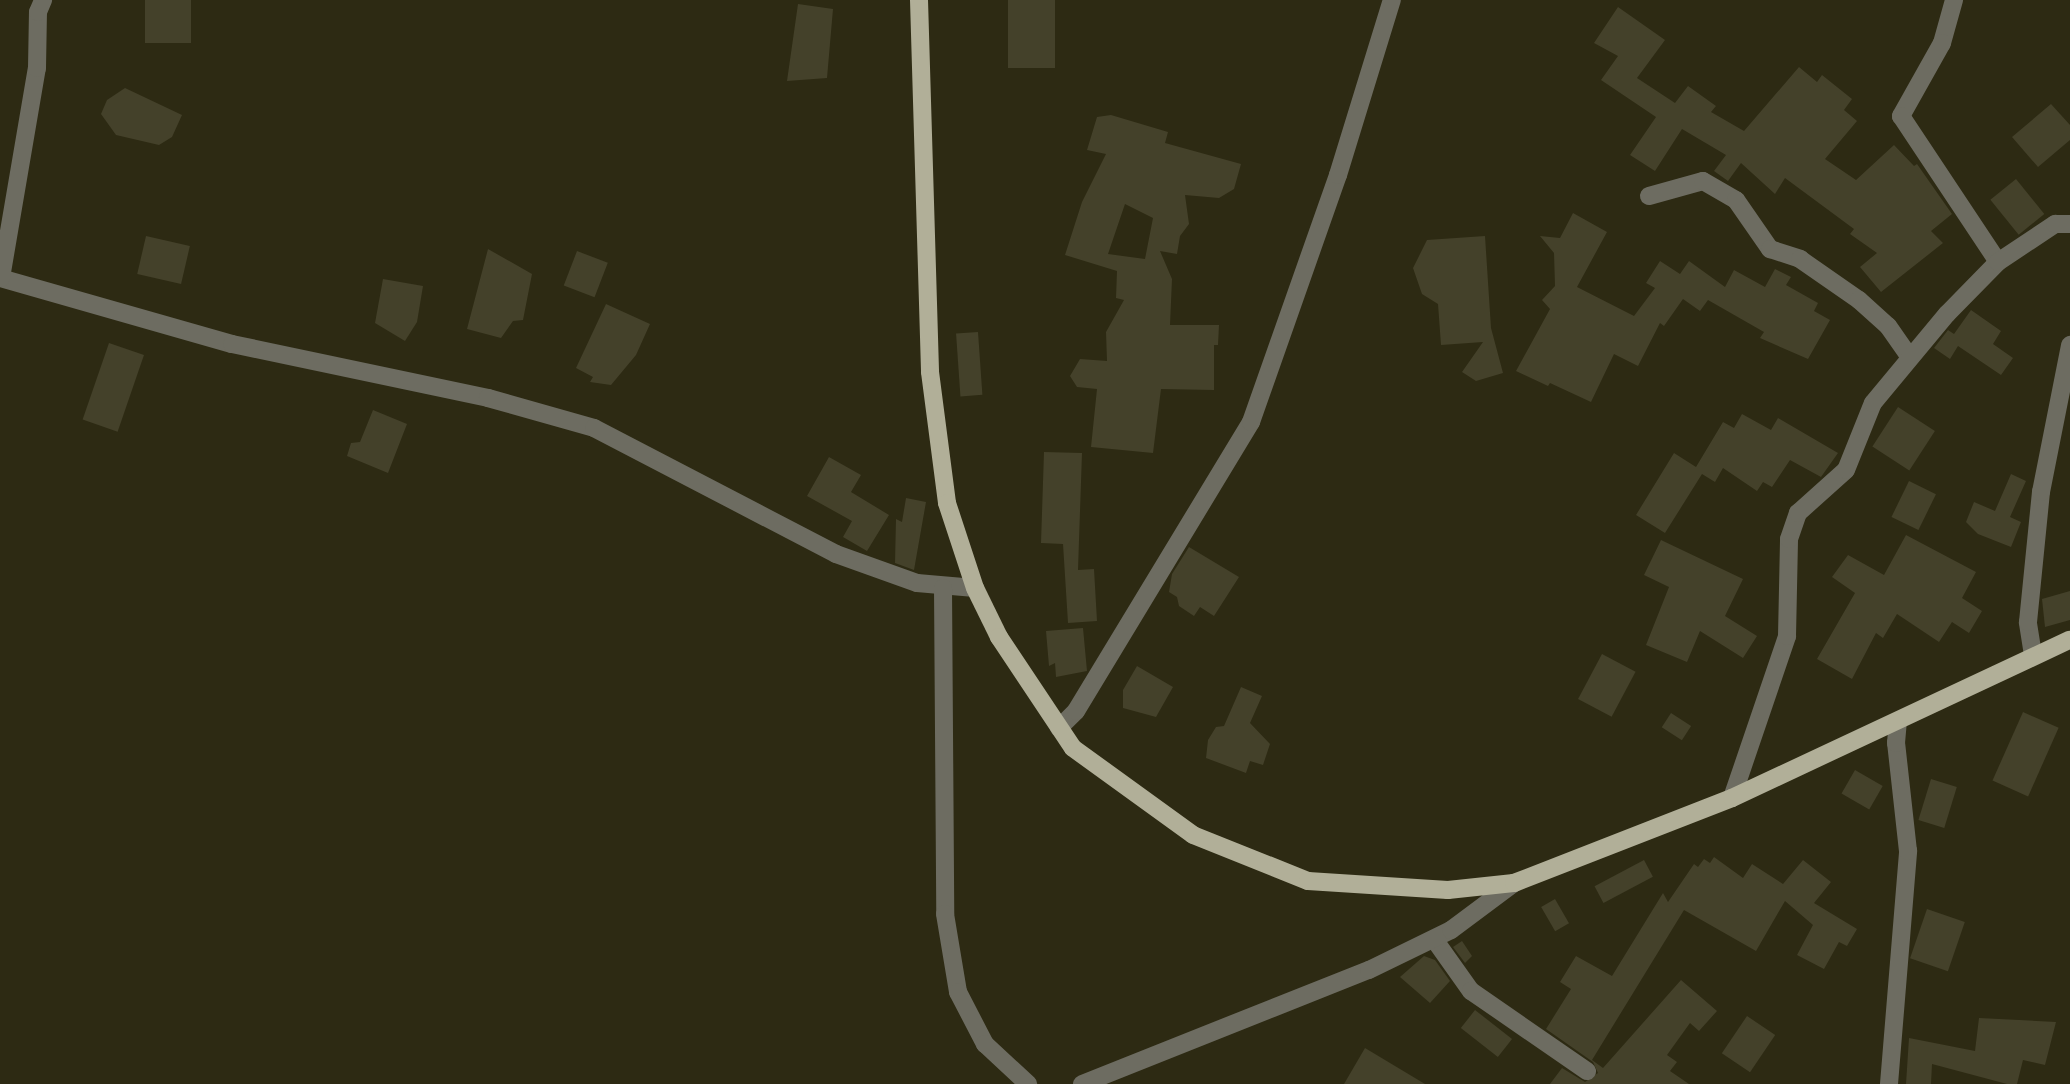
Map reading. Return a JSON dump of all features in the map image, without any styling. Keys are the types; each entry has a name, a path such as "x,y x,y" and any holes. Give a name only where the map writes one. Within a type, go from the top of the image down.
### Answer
{"main road":[{"path":"919,0 930,372 947,503 975,588 999,637 1073,748 1142,802 1193,835 1272,869 1308,881 1376,888 1448,890 1514,883 1732,798 2070,639"}],"street":[{"path":"43,0 38,12 37,68 0,278 232,344 488,398 594,428 836,554 886,575 943,589 975,588"},
{"path":"1059,729 1076,711 1251,422 1338,175 1392,0"},
{"path":"1954,0 1942,43 1901,116 1998,262"},
{"path":"1649,196 1703,181 1736,200 1770,249 1800,259 1859,300 1888,326 1909,356"},
{"path":"1732,798 1787,636 1789,539 1798,513 1846,470 1873,402 1909,356 1998,262 2055,224 2070,224"},
{"path":"2033,655 2028,622 2041,492 2070,345"},
{"path":"943,589 945,914 953,966 968,1017 985,1044 1028,1084"},
{"path":"1889,1084 1908,850 1896,743 1898,722"},
{"path":"1082,1084 1369,970 1434,939 1514,883"},
{"path":"1434,939 1471,991 1587,1071"}],"building":[{"path":"145,0 191,0 191,43 145,43"},
{"path":"1008,0 1055,0 1055,68 1008,68"},
{"path":"798,4 833,9 827,78 787,81"},
{"path":"1618,7 1665,40 1637,78 1675,103 1688,86 1716,106 1711,112 1744,131 1799,67 1817,82 1822,75 1852,99 1844,110 1857,121 1825,159 1856,180 1894,145 1914,166 1917,164 1952,214 1931,231 1943,243 1881,292 1860,267 1877,253 1850,234 1854,229 1785,178 1775,194 1741,163 1728,181 1714,171 1726,155 1682,129 1655,171 1630,155 1656,117 1601,80 1618,56 1594,43"},
{"path":"125,88 182,115 172,137 159,145 116,135 101,114 107,100"},
{"path":"2051,104 2070,125 2070,140 2038,167 2012,137"},
{"path":"1111,115 1168,132 1165,143 1241,164 1234,189 1219,198 1185,195 1189,224 1180,236 1177,254 1160,251 1172,279 1170,325 1219,325 1218,345 1214,345 1214,390 1161,389 1153,453 1091,447 1097,389 1077,387 1070,376 1080,359 1107,361 1106,332 1124,300 1116,298 1117,271 1065,255 1082,202 1106,154 1087,150 1097,117","holes":["1125,204 1153,218 1145,259 1108,254"]},
{"path":"2016,179 2044,214 2019,235 1990,200"},
{"path":"1573,213 1607,232 1577,287 1634,316 1655,288 1646,283 1660,261 1680,274 1689,261 1725,287 1734,270 1765,287 1775,269 1791,277 1786,285 1818,303 1814,311 1830,320 1808,359 1760,338 1764,332 1708,300 1700,311 1683,299 1664,326 1660,323 1638,366 1614,354 1591,402 1550,383 1548,386 1516,371 1550,309 1542,300 1555,286 1554,253 1540,236 1560,238"},
{"path":"146,236 190,246 181,284 137,274"},
{"path":"1485,236 1491,328 1503,373 1476,381 1462,372 1483,342 1441,345 1438,304 1422,294 1413,268 1427,240"},
{"path":"488,249 532,274 523,320 513,321 501,338 467,329"},
{"path":"577,251 608,263 595,297 564,286"},
{"path":"383,279 423,286 417,322 405,341 375,323"},
{"path":"606,304 650,324 636,355 611,385 590,382 593,377 576,368"},
{"path":"1971,310 2001,331 1993,344 2013,358 2001,375 1958,346 1950,359 1934,348 1948,330 1954,334"},
{"path":"978,332 982,395 960,396 956,334"},
{"path":"109,343 144,355 118,432 83,420"},
{"path":"1898,407 1935,431 1909,470 1872,446"},
{"path":"373,410 407,424 388,473 347,456 351,443 360,442"},
{"path":"1742,414 1771,430 1778,418 1838,453 1821,477 1790,460 1772,487 1763,482 1757,491 1723,468 1715,482 1702,474 1665,533 1636,515 1674,453 1696,467 1723,422 1734,428"},
{"path":"1044,452 1082,453 1078,570 1094,569 1097,621 1068,623 1063,544 1041,543"},
{"path":"829,457 861,475 851,492 889,515 867,551 843,537 852,521 807,496"},
{"path":"2011,474 2026,481 2010,517 2021,522 2011,547 1978,534 1966,522 1974,502 1995,511"},
{"path":"1909,481 1936,494 1918,530 1891,517"},
{"path":"906,498 926,502 914,570 895,563 896,519 902,522"},
{"path":"1906,535 1976,572 1962,598 1982,611 1969,633 1952,622 1939,642 1897,614 1883,638 1876,633 1852,679 1817,659 1855,593 1832,577 1848,555 1884,575"},
{"path":"1661,540 1743,579 1725,616 1757,636 1743,658 1700,631 1687,662 1646,645 1669,587 1644,575"},
{"path":"1189,547 1239,577 1214,616 1200,607 1194,616 1179,606 1177,597 1169,592 1172,574"},
{"path":"2070,591 2070,620 2045,627 2042,599"},
{"path":"1083,628 1087,671 1056,677 1055,663 1049,666 1046,631"},
{"path":"1602,654 1636,672 1612,717 1578,699"},
{"path":"1137,666 1173,687 1156,717 1123,708 1123,690"},
{"path":"1241,687 1262,696 1250,723 1270,744 1263,765 1250,761 1246,773 1206,758 1208,740 1216,727 1224,726"},
{"path":"2023,712 2059,728 2028,796 1992,781"},
{"path":"1671,713 1691,726 1682,740 1662,727"},
{"path":"1855,770 1883,786 1869,809 1842,793"},
{"path":"1931,779 1957,787 1944,828 1918,820"},
{"path":"1714,857 1743,878 1752,864 1783,884 1803,860 1831,882 1814,903 1857,929 1847,946 1839,942 1824,969 1797,955 1813,925 1785,901 1756,951 1684,910 1592,1060 1603,1068 1681,980 1717,1011 1699,1031 1690,1023 1667,1055 1677,1062 1670,1071 1689,1084 1550,1084 1562,1068 1585,1082 1598,1073 1593,1062 1546,1029 1571,989 1560,982 1576,956 1612,976 1663,893 1668,902 1694,864 1698,867 1704,859 1710,863"},
{"path":"1644,860 1653,877 1603,903 1595,886"},
{"path":"1555,899 1569,923 1555,931 1541,907"},
{"path":"1927,909 1965,922 1948,971 1910,958"},
{"path":"1462,941 1472,956 1465,963 1453,947"},
{"path":"1424,956 1435,960 1450,981 1430,1003 1400,977"},
{"path":"1475,1010 1512,1039 1498,1057 1461,1028"},
{"path":"1747,1016 1775,1035 1750,1072 1722,1053"},
{"path":"1979,1018 2056,1022 2045,1065 2023,1060 2017,1084 2007,1084 1932,1064 1931,1084 1906,1084 1909,1038 1975,1051"},
{"path":"1365,1048 1425,1084 1344,1084"}]}
